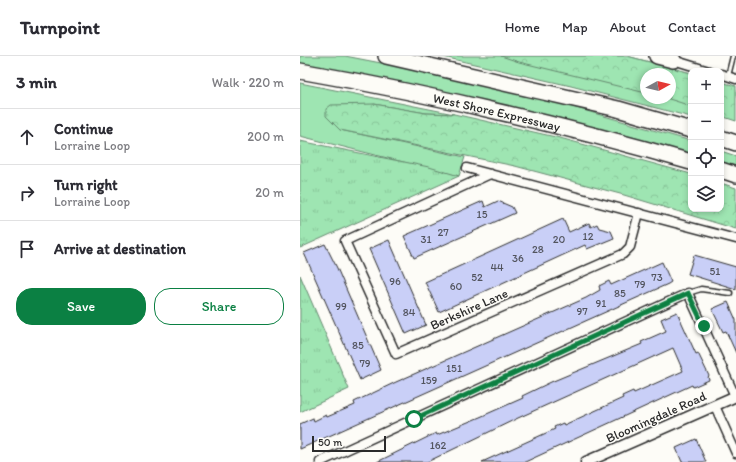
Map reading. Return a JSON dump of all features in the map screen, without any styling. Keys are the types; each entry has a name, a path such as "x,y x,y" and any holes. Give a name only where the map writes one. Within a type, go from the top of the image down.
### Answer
{"highway":[{"path":"386,56 618,109 688,129"},
{"path":"657,56 673,60"},
{"name":"West Shore Expressway","path":"300,72 370,84 481,108 614,140 688,161"},
{"path":"724,139 736,143"},
{"path":"724,171 736,175"}],"street":[{"path":"673,60 700,68"},
{"path":"724,75 736,79"},
{"path":"467,168 639,212 736,239"},
{"name":"Berkshire Lane","path":"490,174 345,241 396,354 623,254 630,247 639,212"},
{"path":"320,462 688,293 736,396"},
{"name":"Bloomingdale Road","path":"586,462 600,459 736,396"},
{"path":"715,406 736,453"}],"lane":[{"path":"724,75 733,56"},
{"path":"688,293 701,290 730,293"}],"green space":[{"path":"300,56 345,56 432,73 559,103 688,140 688,154 300,64"},
{"path":"439,56 627,56 672,68 640,68 640,104 571,86"},
{"path":"501,56 627,56 672,68 640,68 640,92 519,62"},
{"path":"676,69 688,72 688,116 641,104 676,104"},
{"path":"676,69 688,72 688,105 676,101"},
{"path":"300,83 454,114 426,113 374,104 340,130 465,157 459,176 300,136"},
{"path":"724,83 736,86 736,121 724,117"},
{"path":"374,104 426,113 454,114 560,138 688,173 688,212 724,212 724,184 736,188 736,229 624,195 515,166 340,130 326,116 326,109 331,105"},
{"path":"300,141 429,167 459,176 300,248"},
{"path":"724,152 736,156 736,168 724,165"},
{"path":"300,275 349,389 300,412"}],"building":[{"path":"483,201 485,207 498,201 512,207 515,213 414,258 404,236"},
{"path":"563,219 569,232 589,223 591,227 597,224 599,228 611,231 614,238 587,249 585,245 439,312 425,282"},
{"path":"389,240 426,325 406,334 369,249"},
{"path":"325,244 337,268 381,370 360,380 304,253"},
{"path":"694,255 736,267 736,289 688,274"},
{"path":"662,262 671,282 668,284 300,449 300,424 313,418 314,421 326,415 327,417 355,405 354,402 396,382 586,298 600,290 599,286 609,281 611,285"},
{"path":"728,302 736,320 736,353 726,331 723,332 712,309"},
{"path":"677,312 696,354 698,353 709,376 709,380 693,387 692,385 525,462 482,462 555,429 554,427 563,423 564,425 623,398 622,396 633,391 634,393 683,371 673,348 518,418 427,462 377,462 436,433 437,435 480,417 523,398 522,396 551,382 642,344 641,342 666,331 661,319"},
{"path":"696,439 706,462 682,462 676,448"}],"route":[{"path":"414,419 688,293 704,326"}]}
